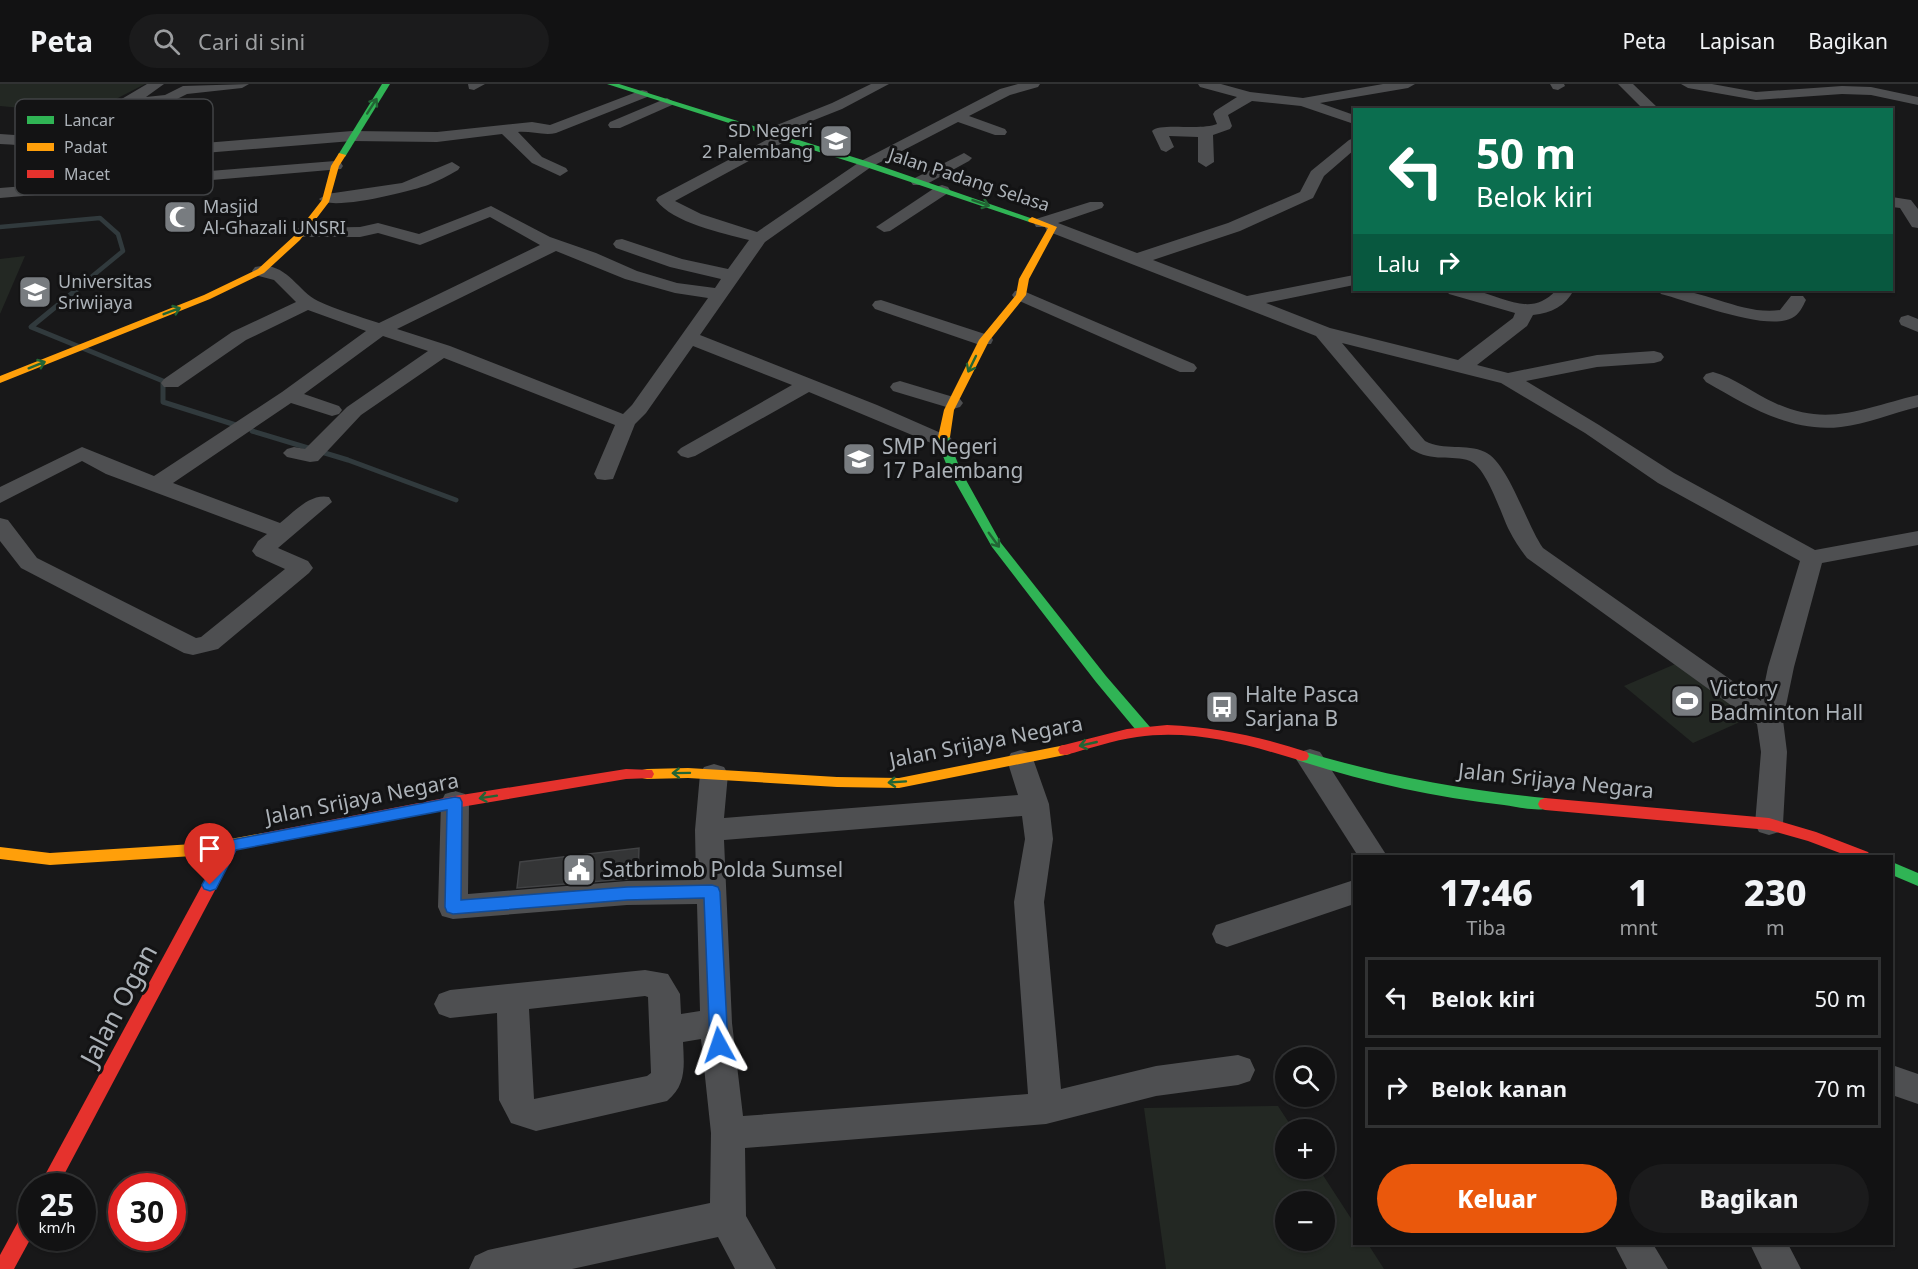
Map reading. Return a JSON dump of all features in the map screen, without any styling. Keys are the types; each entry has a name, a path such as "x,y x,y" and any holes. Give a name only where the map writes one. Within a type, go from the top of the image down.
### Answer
{"main road":[{"path":"0,380 207,297 261,271 301,232 327,199 335,166 386,84"},
{"name":"Jalan Padang Selasa","path":"611,84 637,89 667,102 866,164 1048,225 1024,279 1021,295 984,340 949,410 943,441"},
{"path":"943,441 955,471 996,544 1101,679 1145,731"},
{"name":"Jalan Srijaya Negara","path":"0,853 50,859 209,849 455,802 626,774 714,774 837,782 899,783 1021,760 1145,731 1184,730 1228,735 1264,743 1310,759 1397,782 1497,800 1769,824 1811,836 1860,855"},
{"name":"Jalan Ogan","path":"55,1173 231,845"},
{"path":"1893,868 1918,880"},
{"path":"3,1269 18,1242"}],"street":[{"path":"131,99 157,84"},
{"path":"169,99 183,90 242,84"},
{"path":"759,238 717,225 672,206 664,200 773,136 882,84"},
{"path":"605,474 626,422 639,409 759,238 866,164 1005,92 1033,84"},
{"path":"1204,84 1249,96 1303,102 1353,120"},
{"path":"1303,102 1408,84"},
{"path":"1624,84 1651,108"},
{"path":"1688,84 1756,96 1842,90 1871,91 1918,101"},
{"path":"1871,91 1889,84"},
{"path":"213,147 352,136 437,137 532,126 554,130 637,89"},
{"path":"1166,147 1159,131 1205,132 1225,126 1220,114 1249,96"},
{"path":"1756,96 1767,108"},
{"path":"615,125 667,102"},
{"path":"956,117 1000,132"},
{"path":"506,129 537,160 560,171"},
{"path":"1205,132 1206,162"},
{"path":"0,139 15,140"},
{"path":"1134,260 1234,227 1307,195 1317,174 1353,144"},
{"path":"919,182 964,158"},
{"path":"213,176 335,166"},
{"path":"327,199 397,191 429,180 452,167"},
{"path":"884,227 942,190"},
{"path":"0,193 15,192"},
{"path":"1905,203 1918,224"},
{"path":"1048,225 1096,205"},
{"path":"301,232 360,232 378,228 420,240 491,211 554,245 590,257 631,275 675,288 718,294"},
{"path":"1048,225 1323,332 1508,379 1592,429 1666,478 1812,558 1918,538"},
{"path":"622,244 664,260 704,271 732,275"},
{"path":"156,485 289,396 381,328 554,245"},
{"path":"261,271 280,276 308,303 443,350 626,422"},
{"path":"1246,302 1353,280"},
{"path":"1459,291 1524,309 1544,308 1557,300 1564,291"},
{"path":"1671,291 1758,314 1782,316 1790,312 1797,300"},
{"path":"1021,295 1187,368"},
{"path":"171,383 239,336 308,303"},
{"path":"881,305 984,340"},
{"path":"1462,367 1520,322 1524,317 1524,309"},
{"path":"1323,332 1418,445 1428,451 1475,456 1483,459 1496,480 1526,543 1535,553 1770,720"},
{"path":"688,337 943,441"},
{"path":"294,453 310,456 354,411 443,350"},
{"path":"1508,379 1597,360 1654,357"},
{"path":"1713,378 1780,415 1804,421 1841,421 1918,401"},
{"path":"688,452 808,384"},
{"path":"900,387 953,403"},
{"path":"289,396 332,410"},
{"path":"0,496 82,453 114,469 283,532"},
{"path":"0,525 29,563 193,647 209,643 301,568 264,551 266,546 321,502"},
{"path":"1769,824 1774,752 1770,720 1784,656 1812,558"},
{"path":"1310,759 1372,855"},
{"path":"1021,760 1035,804 1039,839 1029,902 1046,1108"},
{"path":"714,774 709,830 716,1023 728,1133 728,1217 739,1242 757,1269"},
{"path":"455,802 453,907 627,893 712,892"},
{"path":"709,830 1035,804"},
{"path":"1227,934 1353,892"},
{"path":"450,1004 645,983 657,984 664,994 668,1073 664,1083 655,1090 536,1115 523,1112 516,1100 513,998"},
{"path":"666,1030 716,1023"},
{"path":"728,1133 1046,1108 1156,1080 1238,1070"},
{"path":"1893,1080 1918,1089"},
{"path":"488,1269 728,1217"},
{"path":"1633,1245 1649,1269"},
{"path":"1769,1245 1782,1269"}],"shaded area":[{"path":"0,84 145,84 116,99 15,99 15,107 0,106"},
{"path":"25,256 0,314 0,259"},
{"name":"Victory Badminton Hall","path":"1680,662 1751,717 1693,743 1624,686"},
{"path":"1279,1107 1286,1119 1275,1119 1275,1179 1325,1179 1333,1191 1275,1191 1275,1251 1335,1251 1335,1194 1353,1221 1353,1245 1369,1245 1384,1269 1166,1269 1144,1108"}],"building":[{"name":"Satbrimob Polda Sumsel","path":"639,848 638,878 517,888 520,862"}],"waterway":[{"path":"0,227 100,218 118,234 123,251 84,283"},
{"path":"86,282 31,327 163,381 163,402 239,426"},
{"path":"252,431 348,460 456,500"}],"traffic: fast":[{"path":"342,155 386,84"},
{"path":"611,84 866,164 1032,220"},
{"path":"944,437 943,441 955,471 996,544 1101,679 1145,731"},
{"path":"1302,756 1361,774 1422,788 1545,804"},
{"path":"1893,868 1918,880"}],"traffic: slow":[{"path":"0,380 207,297 261,271 297,238 326,200 335,166 342,155"},
{"path":"944,437 949,410 984,340 1021,295 1024,279 1053,227 1032,220"},
{"path":"647,774 688,773 837,782 899,783 1065,750"},
{"path":"0,853 50,859 209,849 263,839"}],"traffic: jam":[{"path":"1065,750 1127,734 1167,730 1226,736 1264,744 1302,756"},
{"path":"263,839 455,802 626,774 647,774"},
{"path":"1545,804 1769,824 1811,836 1860,855"},
{"path":"55,1173 231,845"},
{"path":"3,1269 18,1242"}],"place":[{"name":"SD Negeri 2 Palembang","path":"836,141"},
{"name":"Masjid Al-Ghazali UNSRI","path":"180,217"},
{"name":"Universitas Sriwijaya","path":"35,292"},
{"name":"SMP Negeri 17 Palembang","path":"859,459"},
{"name":"Victory Badminton Hall","path":"1687,701"},
{"name":"Halte Pasca Sarjana B","path":"1222,707"},
{"name":"Satbrimob Polda Sumsel","path":"579,870"}],"route":[{"path":"210,885 231,845 455,802 453,907 627,893 712,892 716,1023 719,1045"}]}
